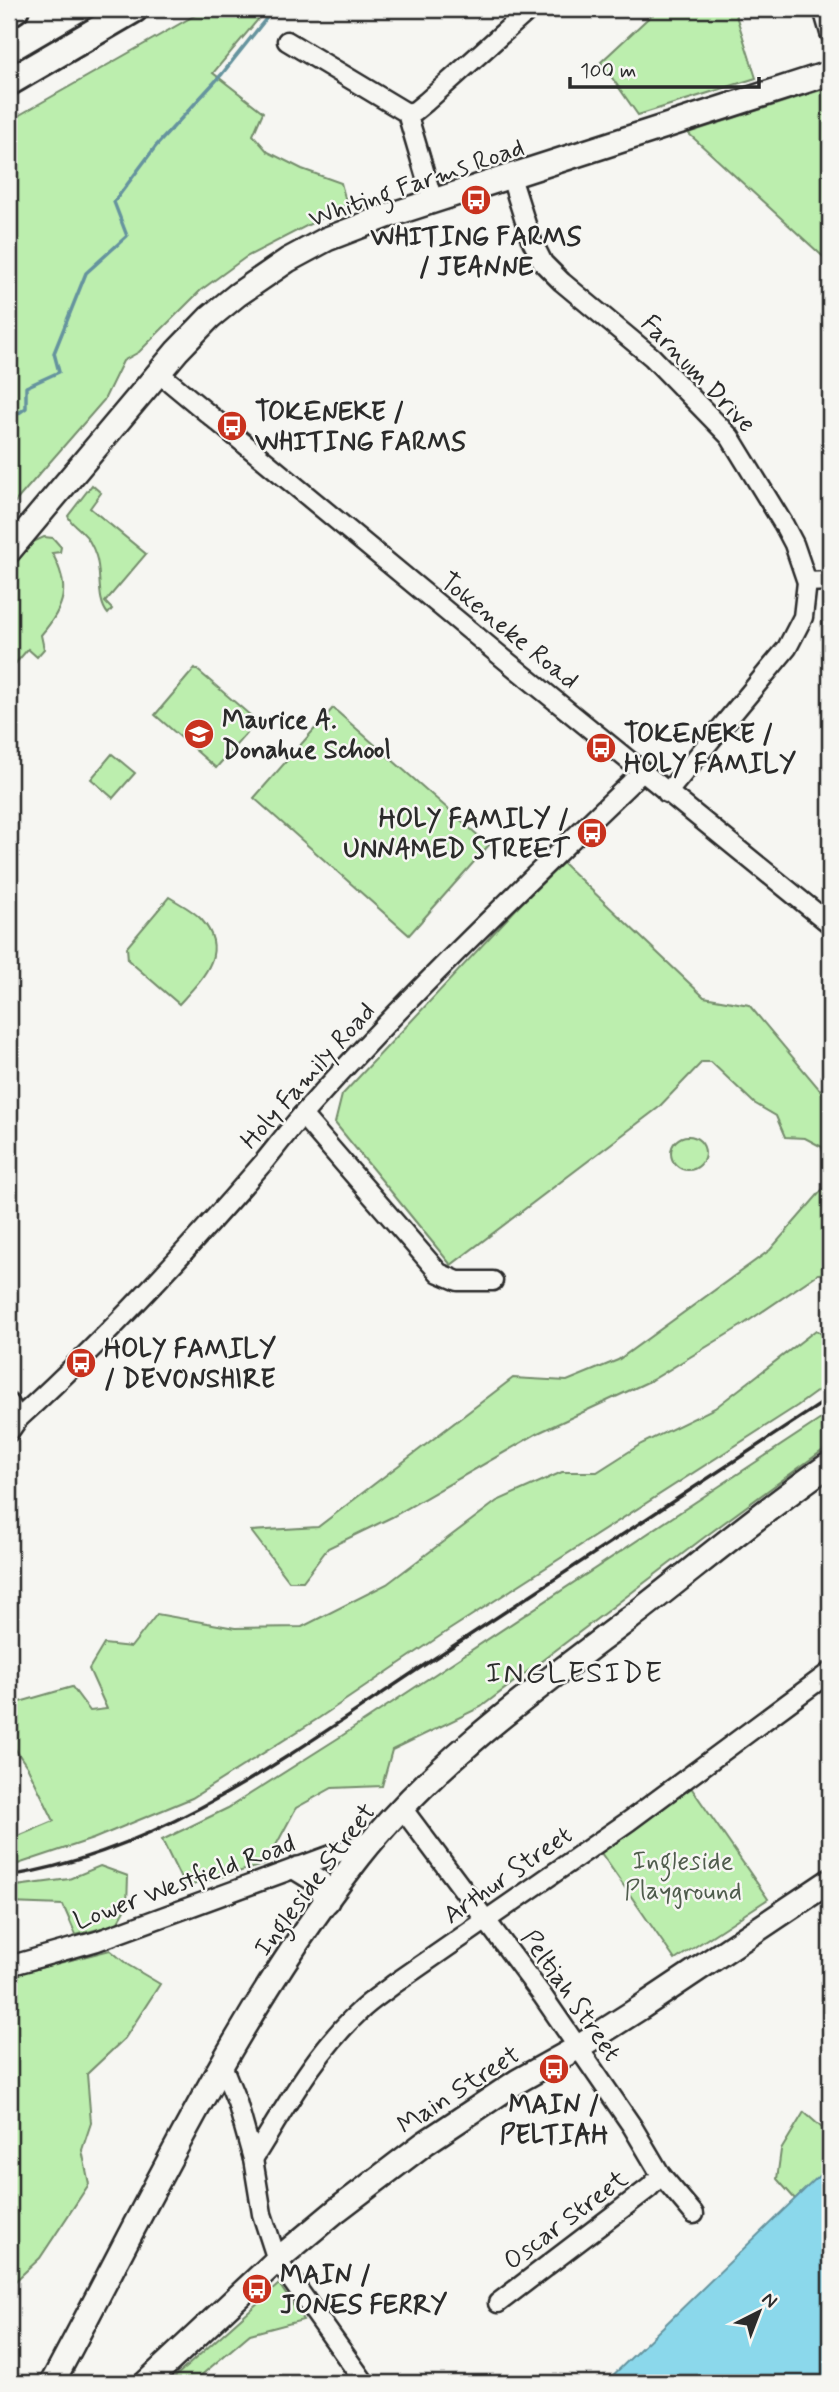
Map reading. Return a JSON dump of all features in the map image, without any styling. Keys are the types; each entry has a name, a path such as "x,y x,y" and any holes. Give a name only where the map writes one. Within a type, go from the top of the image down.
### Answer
{"highway":[{"path":"9,13 15,9"},
{"path":"9,82 134,9"},
{"path":"9,88 60,52"}],"main road":[{"name":"Whiting Farms Road","path":"9,551 159,373 210,317 288,260 361,225 830,73"},
{"name":"Ingleside Street","path":"52,2383 132,2227 222,2065 261,2000 327,1901 375,1839 449,1760 531,1693 828,1470"},
{"path":"298,1868 319,1882 327,1901"},
{"name":"Main Street","path":"146,2383 277,2260 425,2143 517,2081 577,2048 830,1881"}],"street":[{"path":"407,113 426,103 530,9"},
{"path":"823,9 830,33"},
{"path":"287,41 407,113 433,201"},
{"name":"Farnum Drive","path":"511,177 530,237 543,262 562,282 653,357 717,421 741,453 784,525 794,544 807,582 803,617 787,648 667,793"},
{"name":"Tokeneke Road","path":"159,373 667,793 830,924"},
{"path":"807,582 830,581"},
{"name":"Holy Family Road","path":"12,1418 106,1334 262,1163 302,1115 456,953 642,772"},
{"path":"302,1115 439,1273 458,1281 493,1281"},
{"name":"Arthur Street","path":"253,2159 310,2070 360,2011 394,1984 629,1821 830,1672"},
{"name":"Peltiah Street","path":"402,1808 487,1920 632,2126 662,2175 694,2214"},
{"name":"Lower Westfield Road","path":"9,1966 97,1941 375,1839"},
{"path":"222,2065 237,2102 253,2159 262,2214 277,2260 365,2383"},
{"name":"Oscar Street","path":"498,2303 639,2196 662,2175"}],"green space":[{"path":"206,9 278,9 260,17 213,73 263,112 253,135 268,152 302,169 341,183 347,205 246,257 201,290 139,352 123,361 104,400 9,509 9,121"},
{"path":"658,9 734,9 756,78 638,115 601,62"},
{"path":"830,87 830,263 688,133"},
{"path":"92,485 101,493 90,508 146,554 105,602 112,609 108,614 102,602 94,549 68,516"},
{"path":"44,537 53,538 61,547 60,552 52,553 62,576 63,596 56,615 41,635 44,649 37,657 28,649 9,671 9,570 33,542"},
{"path":"195,668 257,721 216,768 155,715"},
{"path":"333,708 489,845 409,935 254,798"},
{"path":"112,754 135,773 113,798 91,779"},
{"path":"563,863 704,997 749,1005 820,1090 830,1083 830,1273 818,1274 741,1326 652,1380 538,1433 392,1517 328,1548 303,1581 289,1581 251,1531 318,1527 513,1378 567,1381 618,1360 770,1250 829,1182 822,1147 805,1138 785,1137 776,1116 754,1103 711,1062 702,1062 658,1108 451,1265 335,1123 342,1095 520,905"},
{"path":"169,897 201,919 210,931 213,943 213,954 204,975 179,1004 128,960 127,947"},
{"path":"688,1136 700,1141 705,1153 700,1165 688,1170 676,1165 671,1153 676,1141"},
{"path":"816,1330 830,1340 830,1382 797,1406 192,1798 93,1839 9,1865 9,1823 16,1837 54,1821 28,1768 9,1740 9,1705 72,1687 90,1711 107,1709 89,1669 104,1644 131,1647 157,1614 235,1628 302,1627 387,1584 497,1501 562,1472 597,1472 641,1444 715,1408"},
{"path":"830,1413 830,1445 481,1707 392,1750 382,1786 332,1788 296,1808 266,1864 185,1887 162,1840 228,1808 340,1737"},
{"name":"Ingleside Playground","path":"690,1786 768,1899 675,1960 599,1850"},
{"path":"100,1866 128,1876 127,1906 117,1924 76,1935 63,1905 9,1903 9,1887 69,1879"},
{"path":"110,1950 128,1965 160,1984 125,2038 87,2074 91,2123 82,2150 89,2184 40,2258 9,2287 9,1976"},
{"path":"804,2112 830,2135 830,2166 795,2199 777,2179 781,2150"},
{"path":"279,2284 303,2320 250,2334 192,2383 168,2383"}],"water":[{"path":"830,2165 830,2383 605,2383"}],"waterway":[{"path":"9,420 26,408 26,387 59,372 54,353 86,273 127,236 114,202 156,146 222,74 269,15 285,9"}],"railway":[{"path":"9,1876 68,1863 125,1843 234,1789 830,1398"}],"place":[{"name":"WHITING FARMS / JEANNE","path":"476,200"},
{"name":"TOKENEKE / WHITING FARMS","path":"232,426"},
{"name":"Maurice A. Donahue School","path":"199,734"},
{"name":"TOKENEKE / HOLY FAMILY","path":"601,748"},
{"name":"HOLY FAMILY / UNNAMED STREET","path":"592,833"},
{"name":"HOLY FAMILY / DEVONSHIRE","path":"81,1363"},
{"name":"MAIN / PELTIAH","path":"554,2069"},
{"name":"MAIN / JONES FERRY","path":"257,2289"}],"district":[{"name":"INGLESIDE","path":"575,1672"}]}
